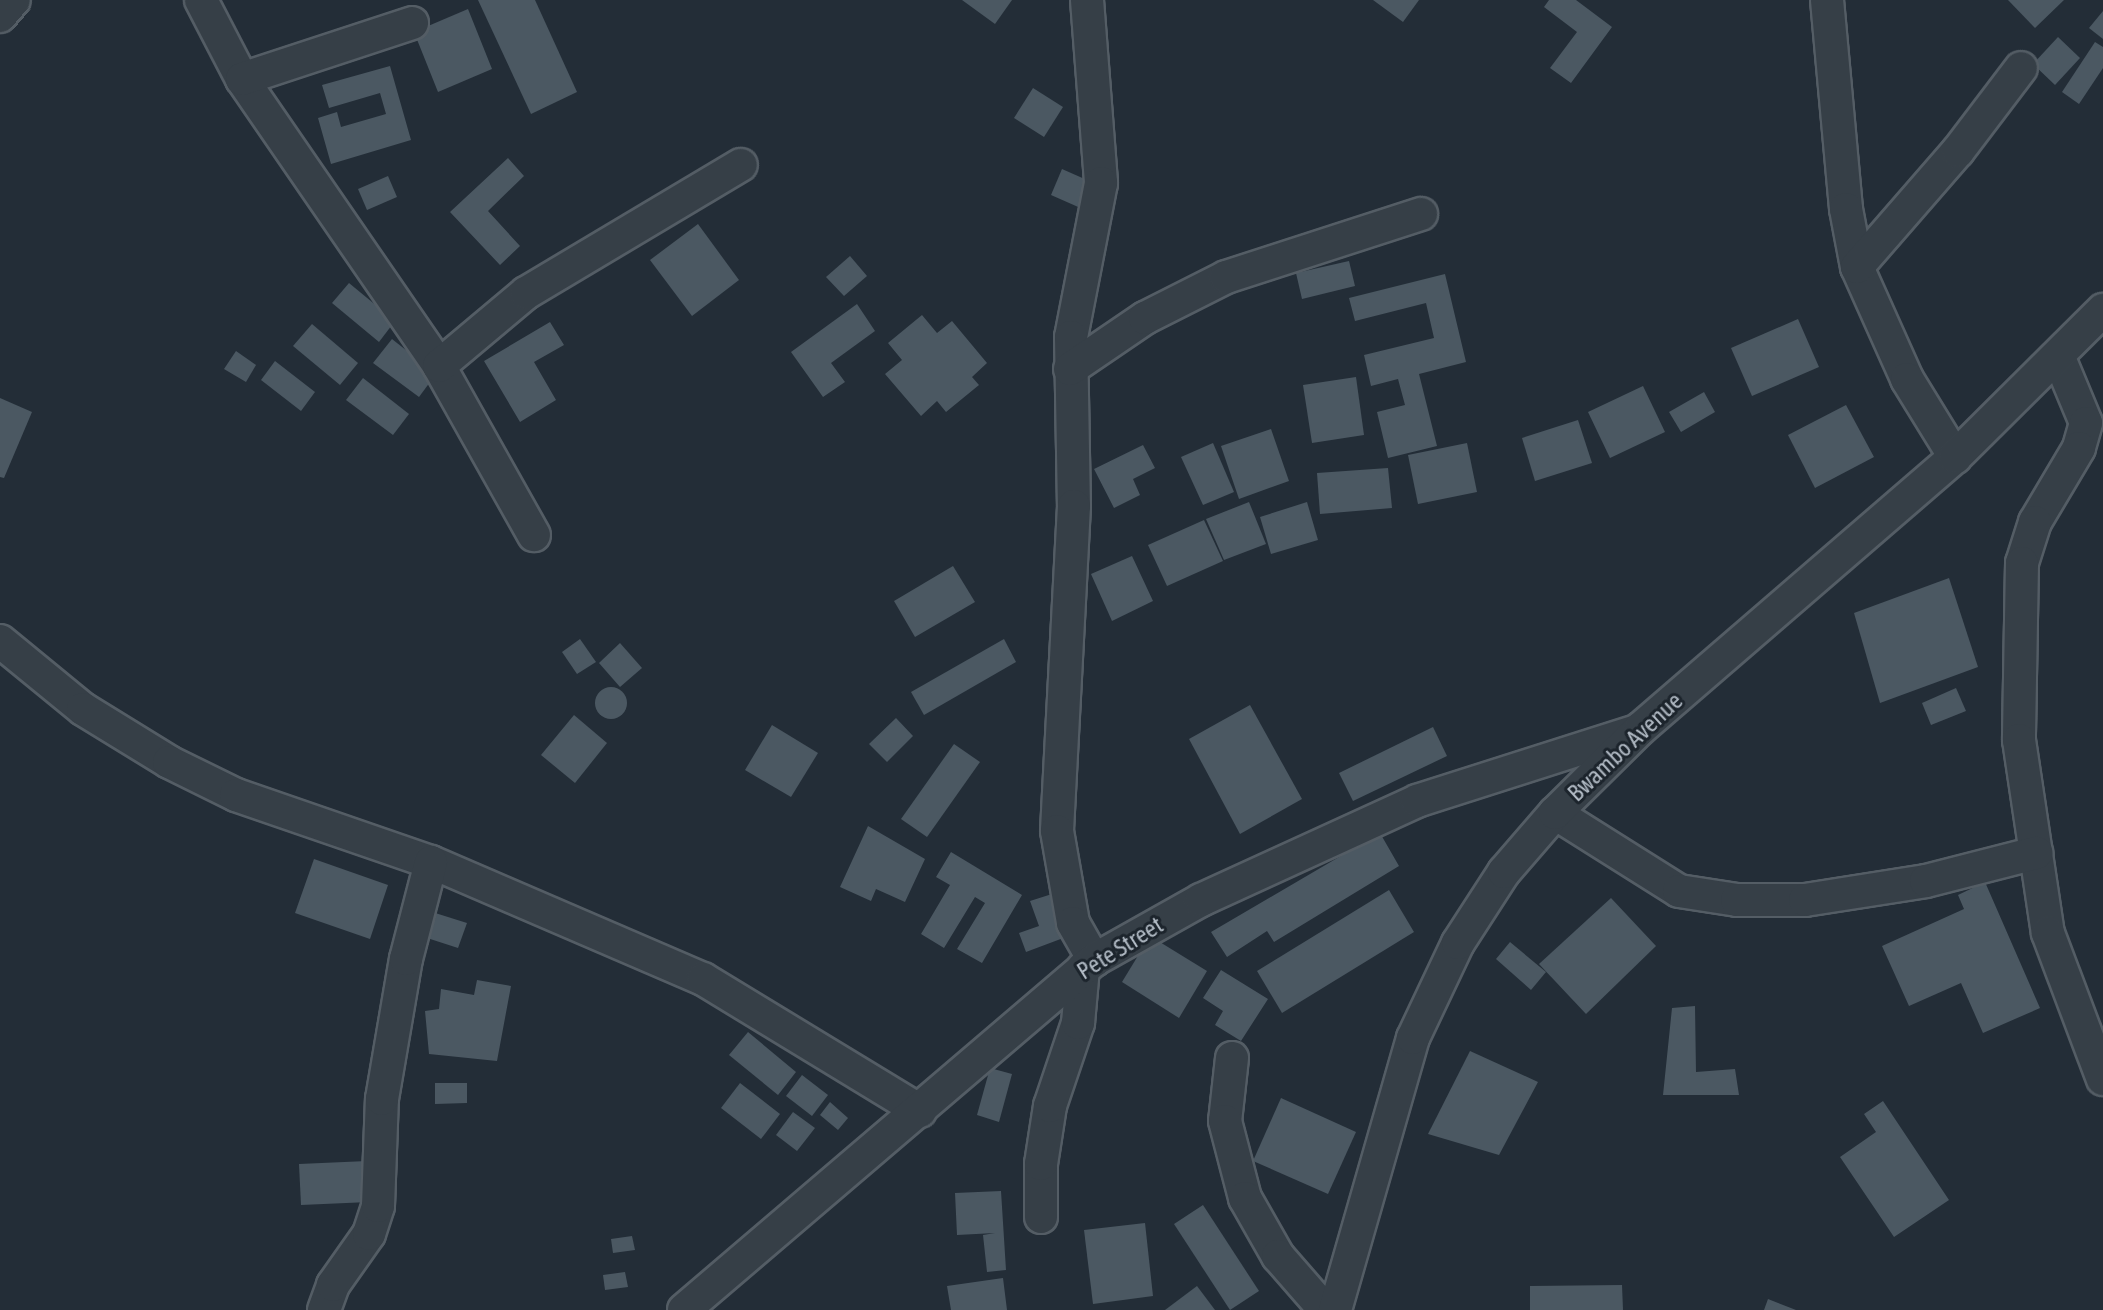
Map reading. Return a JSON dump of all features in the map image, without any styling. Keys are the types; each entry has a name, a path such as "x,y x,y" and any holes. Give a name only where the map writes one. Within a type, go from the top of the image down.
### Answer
{"street":[{"path":"0,16 14,0"},
{"path":"201,0 242,79 439,366 534,535"},
{"path":"1041,1217 1041,1164 1050,1106 1078,1023 1088,964 1073,923 1057,831 1074,506 1070,369 1076,307 1101,183 1087,0"},
{"path":"1827,0 1846,209 1857,267 1907,379 1955,457"},
{"path":"242,79 412,23"},
{"path":"1857,267 1958,151 2021,68"},
{"path":"439,366 526,293 741,165"},
{"path":"1070,369 1134,325 1226,277 1421,214"},
{"name":"Bwambo Avenue","path":"1335,1310 1413,1038 1430,996 1504,872 1555,813 1640,729 1955,457 2059,358 2103,310"},
{"path":"2059,358 2086,423 2079,448 2035,522 2022,563 2019,740 2048,933 2103,1079"},
{"path":"0,641 83,709 169,762 236,795 431,862 703,979 920,1111"},
{"name":"Pete Street","path":"684,1310 788,1216 920,1111 1088,964 1201,900 1417,801 1640,729"},
{"path":"1555,813 1679,891 1737,900 1805,900 1865,891 2036,853"},
{"path":"324,1310 333,1285 369,1234 378,1206 380,1110 406,959 431,862"},
{"path":"1232,1058 1225,1121 1245,1198 1278,1256 1325,1310"}],"building":[{"path":"478,0 535,0 577,92 531,114"},
{"path":"962,0 1012,0 995,24"},
{"path":"1373,0 1419,0 1403,22"},
{"path":"1549,0 1576,0 1612,27 1571,83 1550,68 1577,32 1544,7"},
{"path":"2008,0 2064,0 2035,28"},
{"path":"468,9 492,69 438,92 414,32"},
{"path":"2103,11 2103,39 2089,28"},
{"path":"2058,37 2080,58 2055,85 2033,64"},
{"path":"2095,42 2103,47 2103,68 2079,104 2062,92"},
{"path":"390,66 411,140 331,164 318,118 337,112 341,127 386,114 380,93 329,108 322,85"},
{"path":"1033,88 1063,107 1044,137 1014,118"},
{"path":"508,158 524,176 488,211 520,246 500,265 450,212"},
{"path":"1062,169 1096,184 1085,210 1051,195"},
{"path":"388,176 397,197 367,210 358,189"},
{"path":"698,224 739,280 692,316 650,260"},
{"path":"850,256 867,276 844,296 826,277"},
{"path":"1349,261 1355,286 1302,299 1296,273"},
{"path":"1445,274 1466,362 1419,374 1437,446 1388,458 1377,412 1405,405 1398,379 1371,386 1364,355 1434,338 1426,303 1355,321 1349,298"},
{"path":"349,283 395,321 379,342 332,303"},
{"path":"857,304 875,331 831,363 845,382 823,397 791,352"},
{"path":"922,315 937,333 952,321 987,363 972,377 979,385 946,412 937,401 921,416 885,374 902,360 888,343"},
{"path":"1798,319 1819,367 1752,396 1731,348"},
{"path":"550,322 564,345 534,362 556,400 520,422 484,361"},
{"path":"312,324 358,363 340,385 293,346"},
{"path":"392,339 436,374 419,397 373,363"},
{"path":"236,351 256,365 246,382 224,369"},
{"path":"275,361 315,392 301,411 261,380"},
{"path":"1356,377 1364,435 1312,443 1303,385"},
{"path":"363,378 409,414 393,435 346,400"},
{"path":"1643,386 1665,432 1610,458 1588,412"},
{"path":"1704,392 1715,412 1681,432 1669,412"},
{"path":"0,398 32,412 4,478 0,477"},
{"path":"1846,405 1874,457 1815,488 1788,435"},
{"path":"1578,420 1592,463 1535,481 1522,438"},
{"path":"1271,429 1289,481 1239,499 1221,446"},
{"path":"1213,443 1234,492 1203,505 1181,457"},
{"path":"1467,443 1477,492 1418,504 1408,455"},
{"path":"1143,445 1155,468 1133,479 1140,495 1114,508 1094,469"},
{"path":"1388,468 1392,508 1320,514 1317,473"},
{"path":"1249,502 1266,544 1224,560 1206,519"},
{"path":"1307,502 1318,540 1271,554 1260,517"},
{"path":"1204,520 1223,561 1167,586 1148,545"},
{"path":"1132,556 1153,601 1112,621 1091,574"},
{"path":"953,566 975,602 915,637 894,601"},
{"path":"1949,578 1978,667 1880,703 1854,613"},
{"path":"580,639 596,662 577,674 562,652"},
{"path":"1004,639 1016,662 924,715 911,692"},
{"path":"620,643 642,668 620,687 599,663"},
{"path":"611,687 622,692 627,703 622,714 611,719 600,714 595,703 600,692"},
{"path":"1956,688 1966,711 1931,725 1922,703"},
{"path":"1250,705 1302,799 1240,834 1189,739"},
{"path":"574,715 607,743 575,783 541,755"},
{"path":"896,718 913,736 887,762 869,744"},
{"path":"772,725 818,753 791,797 745,770"},
{"path":"1433,727 1447,756 1353,801 1339,773"},
{"path":"954,744 980,762 927,837 901,819"},
{"path":"868,826 925,859 905,902 876,889 871,901 840,887"},
{"path":"1380,833 1399,866 1274,942 1267,931 1227,957 1211,932"},
{"path":"951,852 1022,895 982,963 957,949 985,903 975,897 944,948 921,934 950,885 936,877"},
{"path":"314,859 388,885 370,939 295,913"},
{"path":"1985,882 2040,1008 1983,1033 1961,983 1909,1006 1882,946 1964,909 1958,895"},
{"path":"1389,890 1414,932 1282,1013 1257,971"},
{"path":"1052,894 1066,937 1026,952 1019,933 1039,926 1030,901"},
{"path":"1611,898 1656,946 1586,1014 1539,964"},
{"path":"432,912 467,923 458,948 424,937"},
{"path":"1150,936 1207,971 1179,1018 1122,982"},
{"path":"1510,942 1546,972 1531,990 1496,959"},
{"path":"1221,970 1268,999 1241,1041 1215,1025 1223,1011 1203,998"},
{"path":"477,980 511,986 497,1061 429,1054 425,1011 439,1009 441,989 474,995"},
{"path":"1695,1006 1696,1072 1735,1069 1739,1095 1663,1095 1672,1008"},
{"path":"748,1032 796,1072 778,1095 729,1055"},
{"path":"1470,1051 1538,1082 1499,1155 1428,1134"},
{"path":"990,1068 1012,1074 999,1122 977,1115"},
{"path":"802,1075 828,1095 812,1116 786,1096"},
{"path":"435,1083 467,1083 467,1103 435,1104"},
{"path":"740,1083 780,1114 761,1139 721,1108"},
{"path":"1281,1098 1356,1132 1328,1194 1253,1161"},
{"path":"1883,1101 1949,1200 1894,1237 1840,1157 1876,1132 1864,1114"},
{"path":"830,1102 848,1118 838,1130 820,1115"},
{"path":"793,1112 815,1128 797,1151 776,1135"},
{"path":"367,1161 369,1202 301,1205 299,1164"},
{"path":"1001,1191 1006,1270 987,1272 983,1235 995,1233 957,1235 955,1193"},
{"path":"1203,1205 1259,1291 1230,1310 1174,1224"},
{"path":"1145,1223 1153,1296 1093,1304 1084,1230"},
{"path":"632,1236 635,1250 613,1253 611,1239"},
{"path":"625,1272 628,1287 605,1290 603,1275"},
{"path":"1003,1278 1007,1310 951,1310 947,1286"},
{"path":"1622,1285 1623,1310 1530,1310 1530,1286"},
{"path":"1197,1286 1215,1310 1165,1310"},
{"path":"1768,1299 1796,1310 1764,1310"}]}
